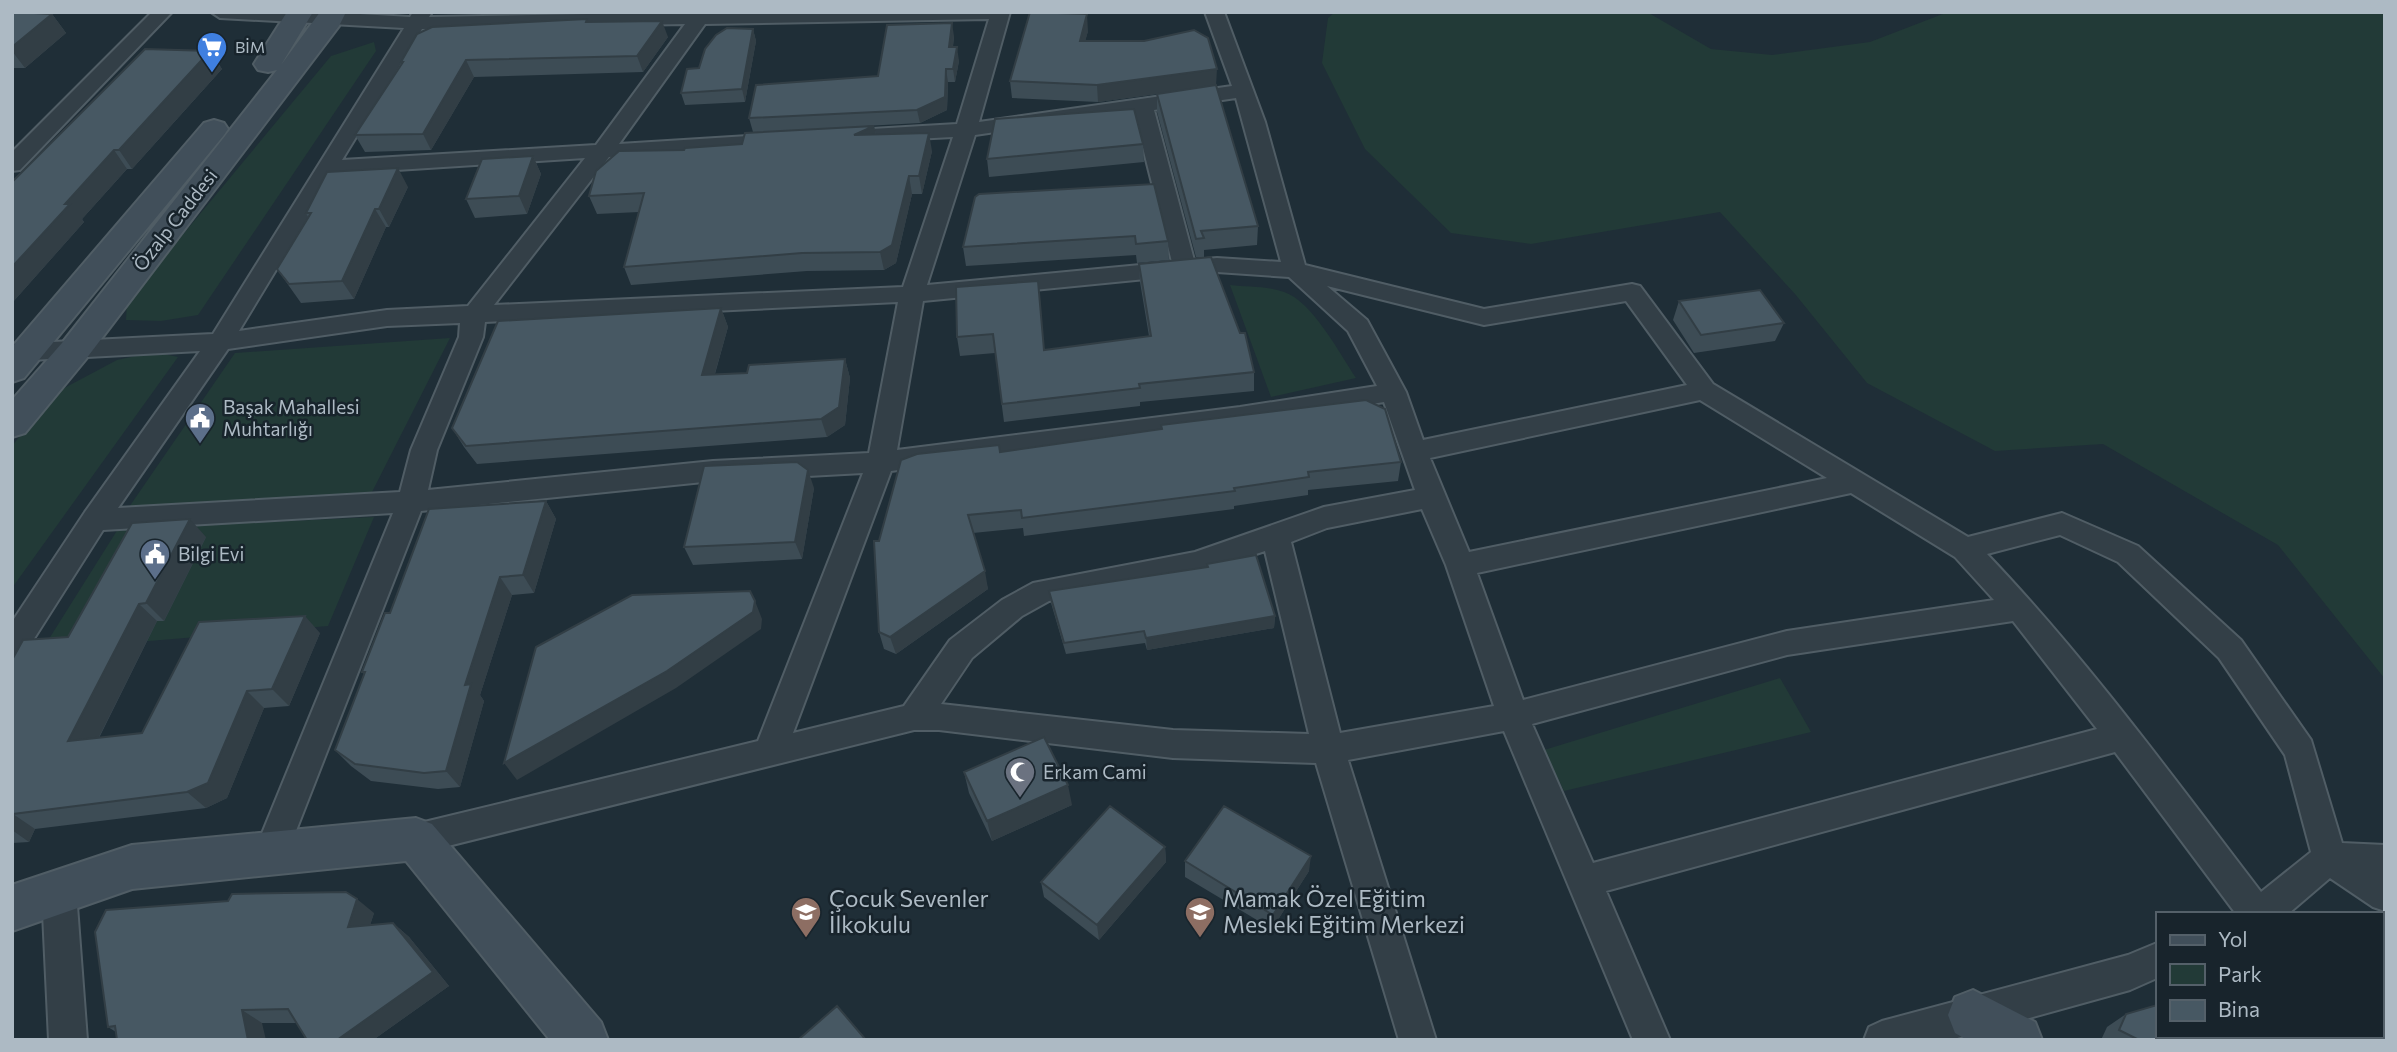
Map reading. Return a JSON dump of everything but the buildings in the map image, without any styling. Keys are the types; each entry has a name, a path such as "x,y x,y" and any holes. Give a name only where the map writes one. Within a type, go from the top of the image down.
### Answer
{"main road":[{"name":"Özalp Caddesi","path":"17,358 270,62 299,14"},
{"name":"Özalp Caddesi","path":"12,424 74,351 331,16"},
{"path":"12,908 132,867 416,839 583,1040"},
{"path":"1973,1015 2017,1040"}],"street":[{"path":"16,157 163,12"},
{"path":"220,12 420,17 1000,12 966,130 912,294 881,462 770,751"},
{"path":"1214,12 1241,91 1255,122 1295,270 1358,326 1393,392 1431,497 1460,565 1513,716 1652,1040"},
{"path":"271,853 411,502 424,450 471,337 473,316 604,149 703,14"},
{"path":"12,647 95,520 220,342 420,17"},
{"path":"326,168 604,149 966,130 1241,91"},
{"path":"1142,105 1185,268"},
{"path":"17,358 74,351 220,342 387,318 912,294 1217,265 1295,270 1484,317 1632,292 1704,390 1965,549 2020,608 2257,912"},
{"path":"1358,326 1395,295"},
{"path":"1416,450 1704,390"},
{"path":"95,520 411,502 713,471 881,462 1240,416 1393,392"},
{"path":"1460,565 1854,482"},
{"path":"914,717 961,649 1012,608 1043,591 1196,563 1324,518 1431,497"},
{"path":"1965,549 2062,524 2127,554 2230,649 2300,750 2329,858 2385,895"},
{"path":"1276,536 1328,750 1418,1040"},
{"path":"416,839 914,717 939,717 1173,744 1328,750 1513,716 1787,643 2020,608"},
{"path":"1584,881 2122,736"},
{"path":"2262,912 2329,858 2385,860"},
{"path":"58,892 68,1040"},
{"path":"1882,1040 2130,972 2156,960"}],"green space":[{"path":"1335,12 1647,12 1711,49 1772,55 1870,42 1948,12 2385,12 2385,679 2278,545 2103,444 1995,451 1867,383 1795,294 1720,212 1531,244 1451,233 1365,149 1322,63 1328,18"},
{"path":"374,42 376,51 198,315 161,321 126,320 127,302 331,56"},
{"path":"1230,285 1271,289 1294,297 1315,317 1356,378 1271,397"},
{"path":"450,338 370,496 127,510 235,353"},
{"path":"154,352 178,357 12,588 12,446 55,393 117,360"},
{"path":"374,517 328,626 42,650 118,529"},
{"path":"1780,678 1811,732 1564,791 1544,750"}],"place":[{"name":"BİM","path":"212,74"},
{"name":"Başak Mahallesi Muhtarlığı","path":"200,445"},
{"name":"Bilgi Evi","path":"155,581"},
{"name":"Erkam Cami","path":"1020,799"},
{"name":"Çocuk Sevenler İlkokulu","path":"806,939"},
{"name":"Mamak Özel Eğitim Mesleki Eğitim Merkezi","path":"1200,939"}]}
